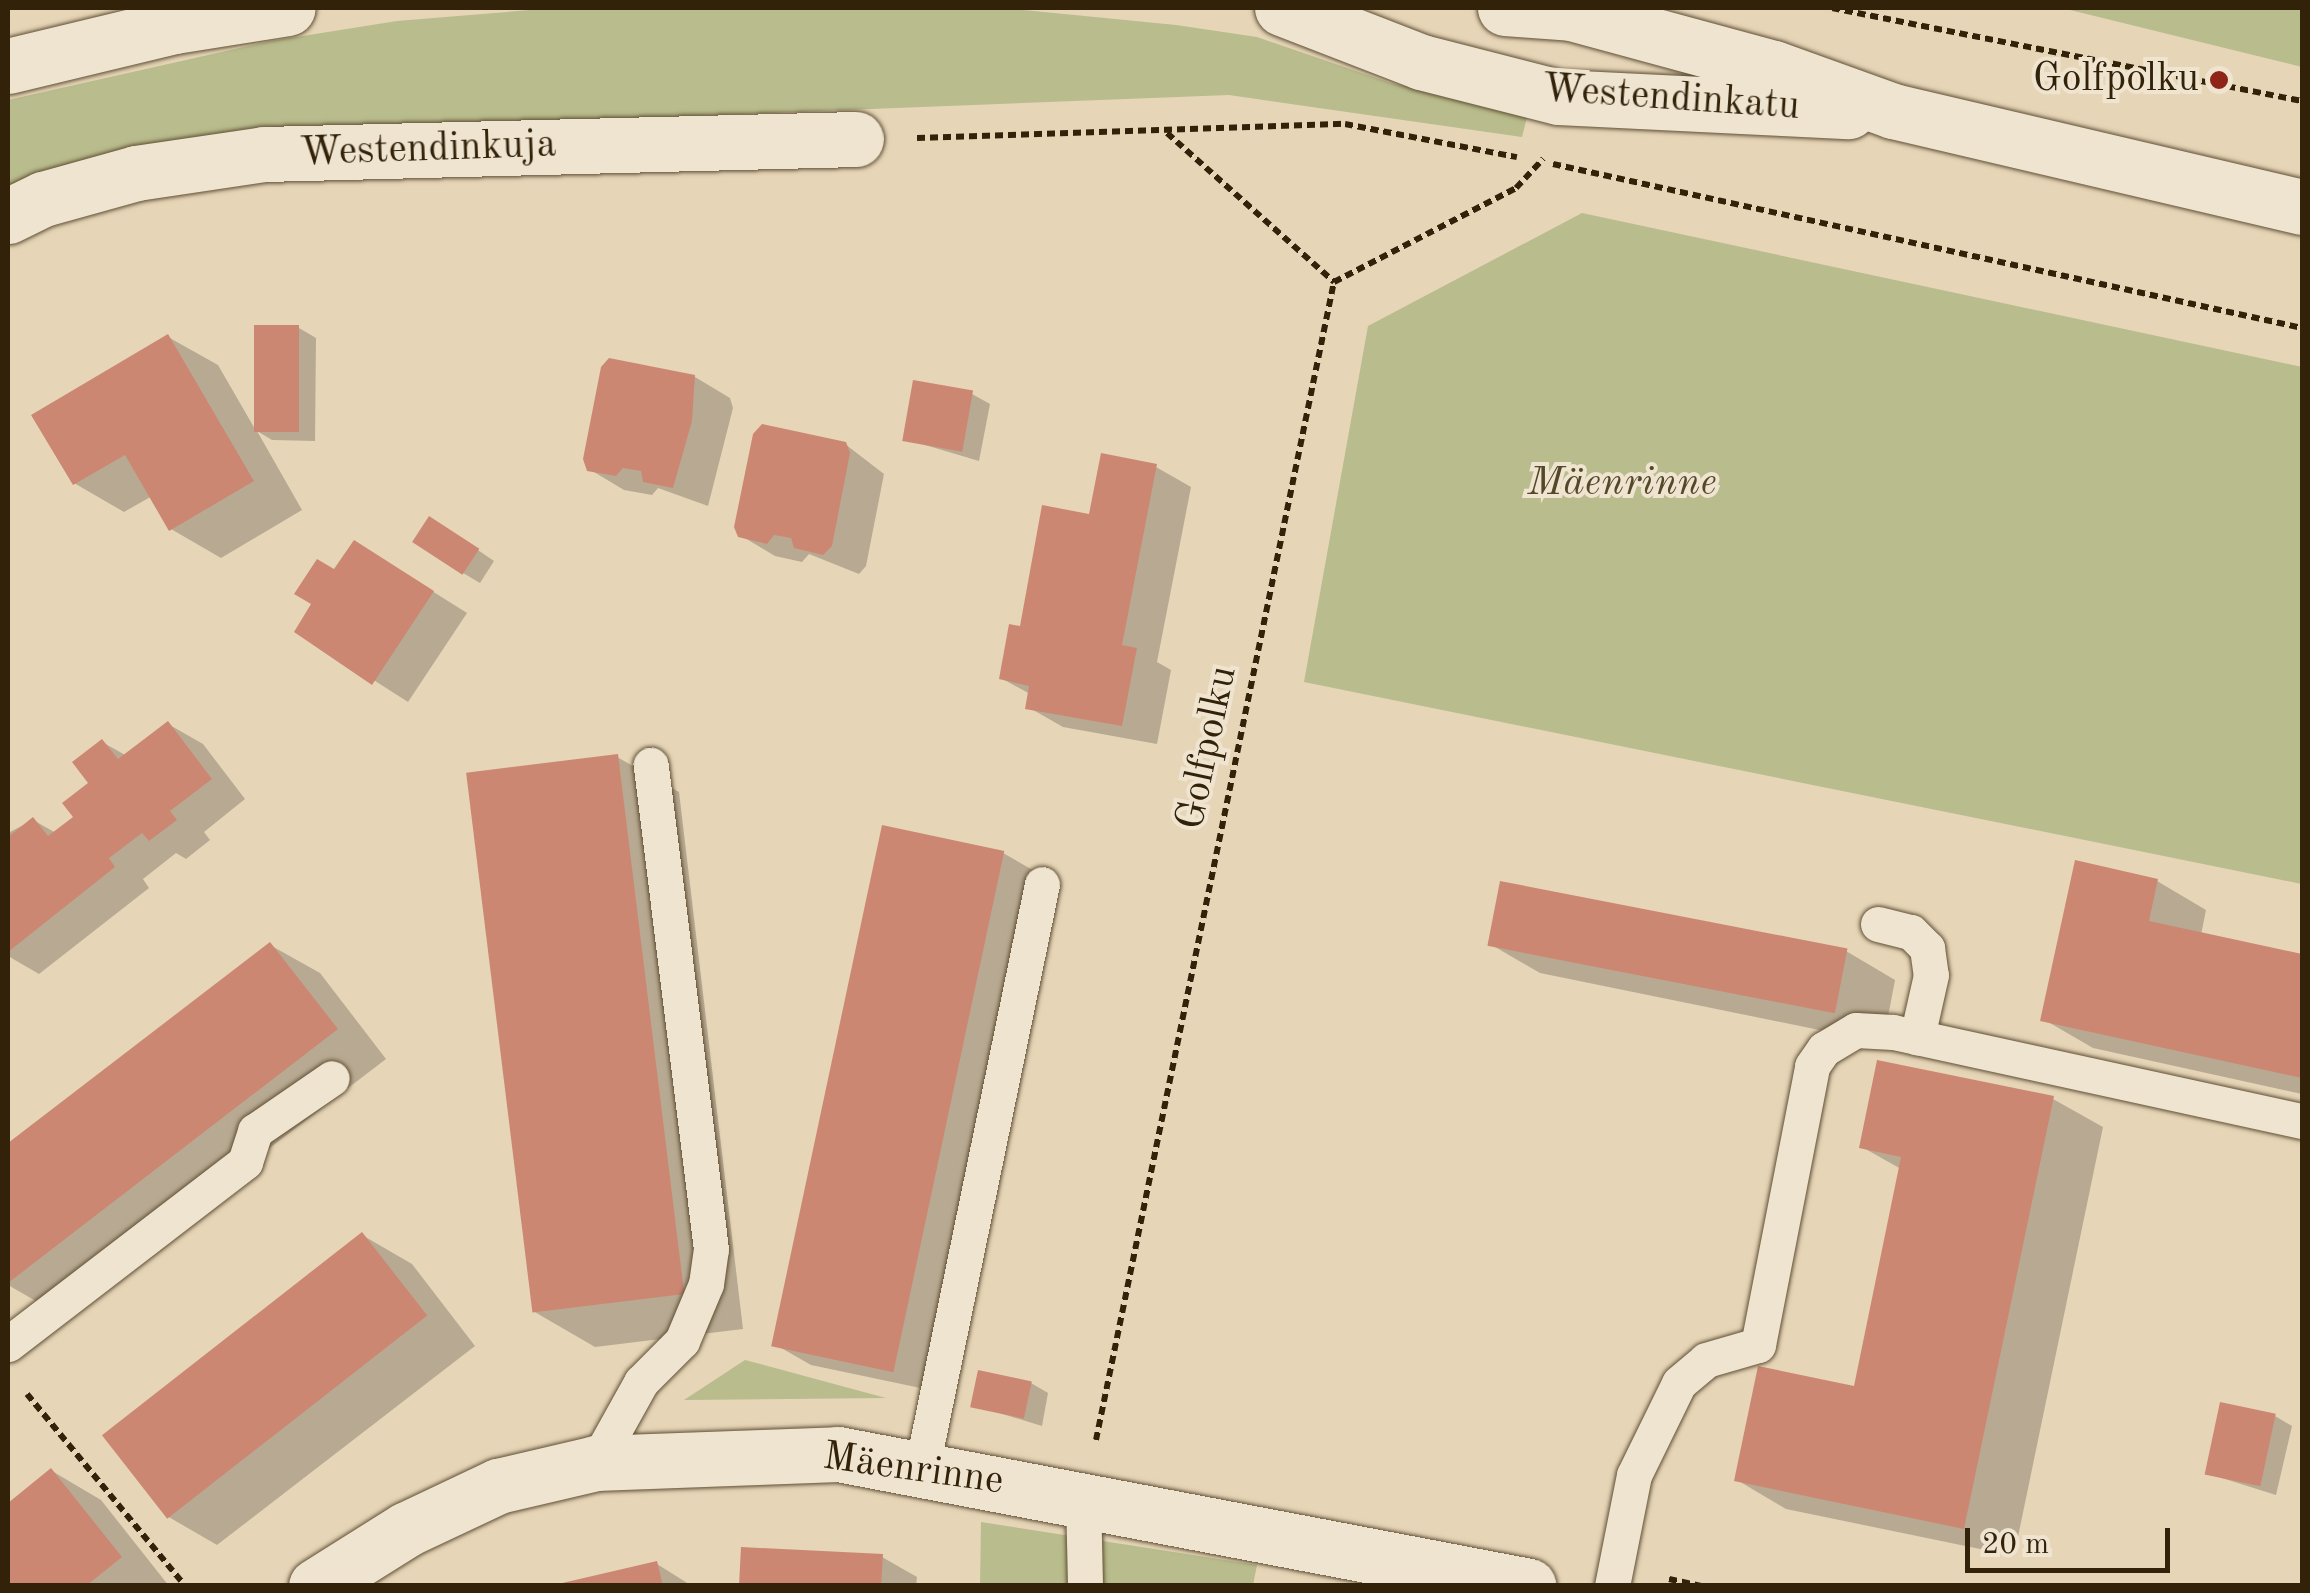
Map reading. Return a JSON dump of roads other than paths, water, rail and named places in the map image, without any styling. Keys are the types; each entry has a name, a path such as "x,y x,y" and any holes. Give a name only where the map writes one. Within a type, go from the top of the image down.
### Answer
{"street":[{"path":"8,66 174,26 288,8"},
{"name":"Westendinkatu","path":"1282,8 1421,62 1558,97 1893,111"},
{"name":"Westendinkatu","path":"1505,8 1590,18 1774,68 1893,111 2302,207"},
{"name":"Westendinkuja","path":"8,216 43,199 136,173 264,154 856,139"},
{"name":"Mäenrinne","path":"316,1586 407,1529 498,1486 596,1463 838,1454 1083,1497 1529,1586"}],"lane":[{"path":"596,1463 641,1382 682,1341 706,1284 711,1248 651,765"},
{"path":"922,1467 1042,884"},
{"path":"1878,924 1910,932 1927,948 1931,975 1918,1037"},
{"path":"1612,1586 1634,1475 1679,1383 1706,1360 1758,1345 1812,1066 1824,1049 1856,1030 1918,1037 2302,1121"},
{"path":"8,1344 245,1162 255,1131 332,1078"},
{"path":"1083,1497 1085,1586"}],"place":[{"name":"Golfpolku","path":"2219,80"}]}
